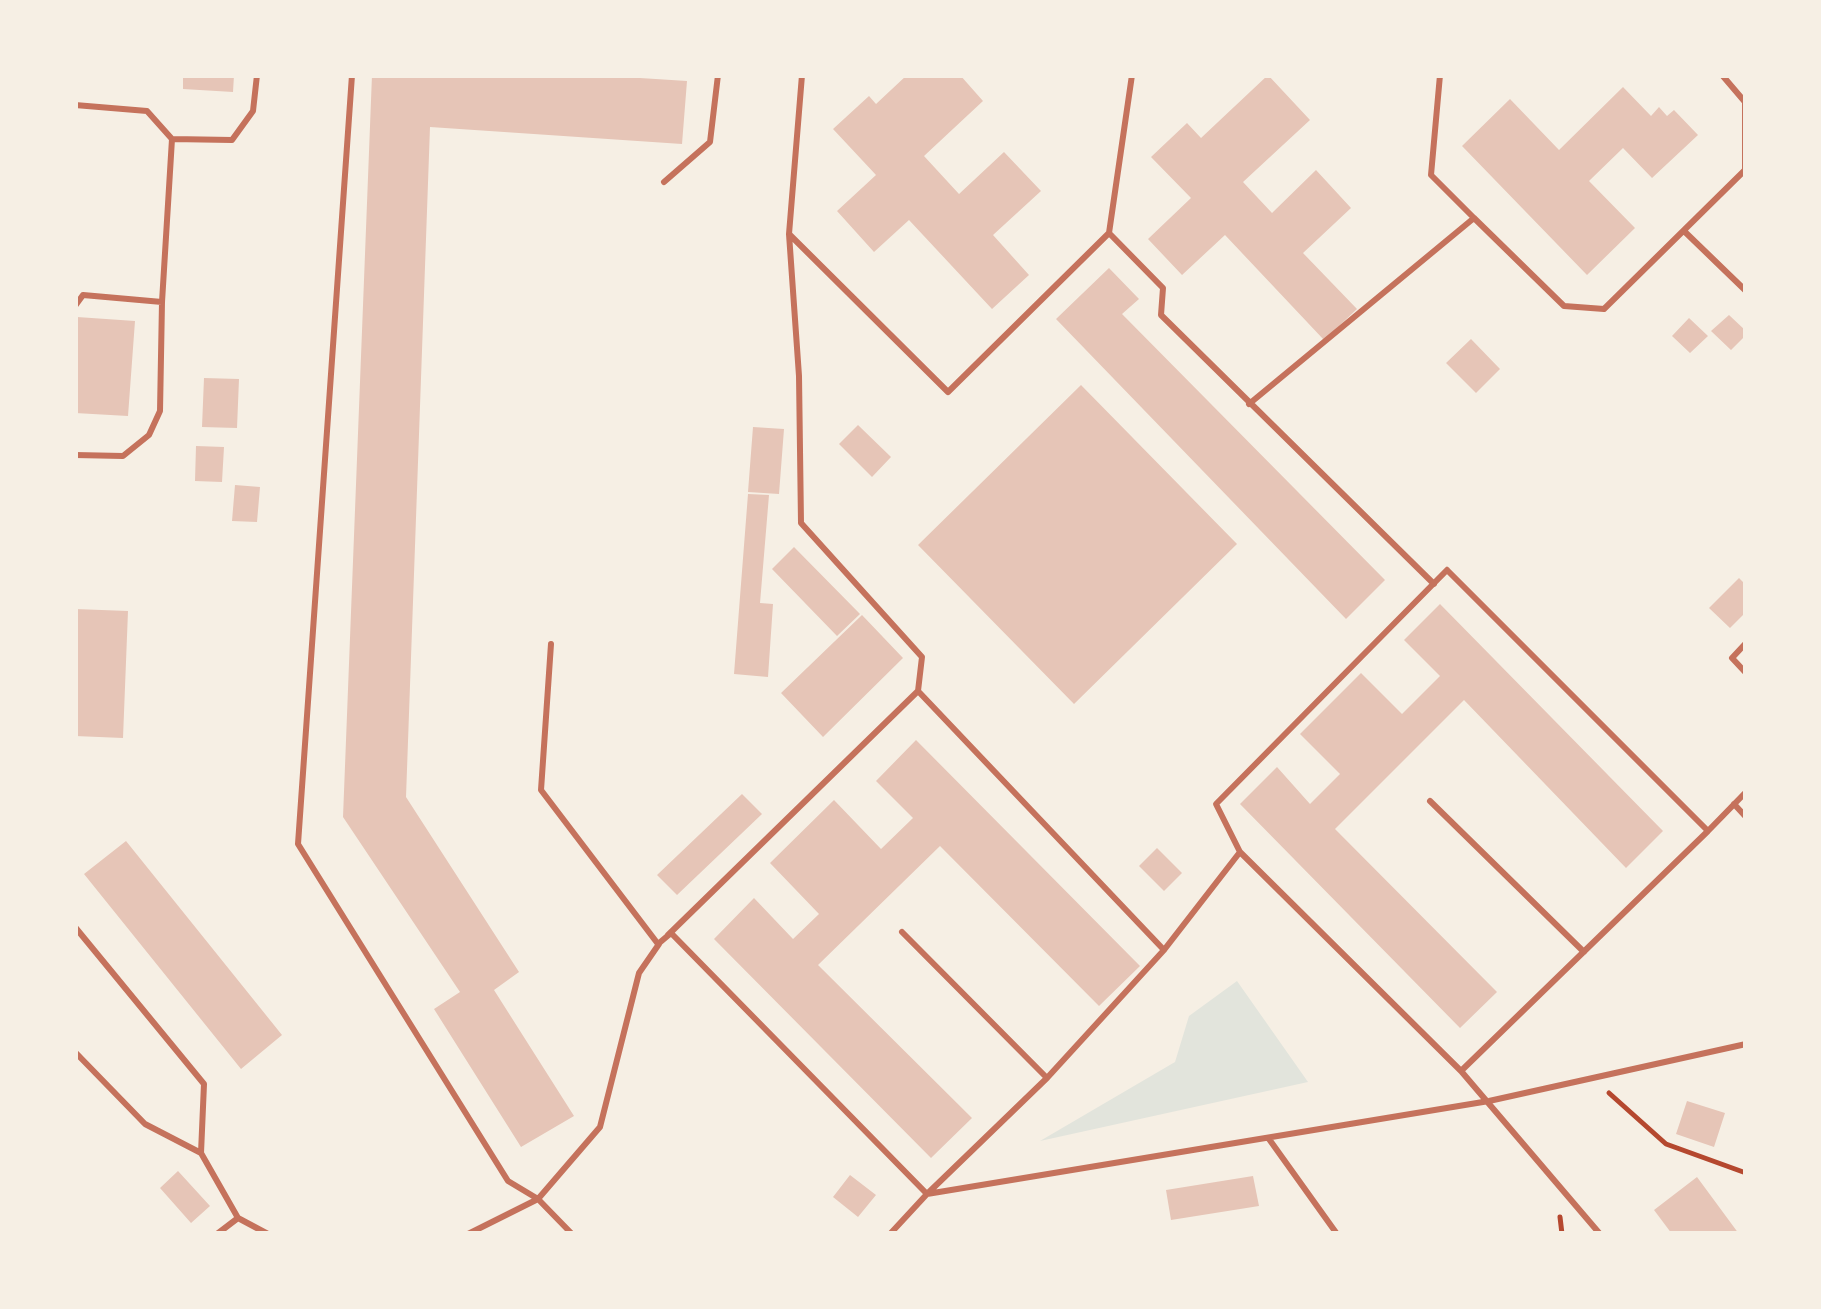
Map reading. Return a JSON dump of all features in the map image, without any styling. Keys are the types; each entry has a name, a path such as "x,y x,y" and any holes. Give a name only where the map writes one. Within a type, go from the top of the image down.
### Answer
{"lane":[{"path":"172,139 232,140 253,111 256,75"},
{"path":"352,75 298,844 508,1181 538,1199 572,1234"},
{"path":"664,182 710,142 718,75"},
{"path":"468,1234 538,1199 600,1127 639,974 658,944 918,691 922,656 801,523 800,376 789,234 802,75"},
{"path":"789,234 948,392 1108,233 1132,75"},
{"path":"1440,75 1431,174 1564,306 1604,308 1746,170 1746,102 1722,75"},
{"path":"75,106 147,111 172,139 160,411 149,435 123,456 75,455"},
{"path":"1249,404 1474,218"},
{"path":"1684,231 1746,292"},
{"path":"1108,233 1163,288 1161,315 1433,585"},
{"path":"75,306 84,295 162,302"},
{"path":"1600,1234 1462,1071 1240,852 1216,804 1448,570 1708,832"},
{"path":"1746,643 1732,658 1746,673"},
{"path":"550,644 541,790 658,944"},
{"path":"918,691 1164,950"},
{"path":"1462,1071 1746,792"},
{"path":"1430,801 1584,952"},
{"path":"1734,804 1746,817"},
{"path":"893,1233 927,1194 1047,1078 1164,950 1240,852"},
{"path":"75,928 204,1084 201,1152 238,1218 268,1234"},
{"path":"902,932 1047,1078"},
{"path":"671,933 927,1194"},
{"path":"927,1194 1489,1101 1746,1044"},
{"path":"75,1052 145,1124 201,1152"},
{"path":"1268,1139 1337,1234"},
{"path":"217,1234 238,1218"}],"path":[{"path":"1593,1078 1666,1144 1746,1173"}],"shaded area":[{"path":"1237,981 1308,1082 1040,1141 1175,1062 1189,1016"}],"building":[{"path":"183,75 234,75 233,92 183,89"},
{"path":"372,75 593,75 687,81 682,144 430,127 406,797 519,972 494,990 574,1116 521,1147 434,1009 460,992 343,817"},
{"path":"907,75 960,75 983,101 924,156 959,194 1004,152 1041,191 993,235 1029,275 992,309 909,220 874,252 837,211 876,175 833,129 869,96 876,104"},
{"path":"1268,75 1310,120 1243,182 1272,213 1316,170 1351,208 1303,253 1357,309 1324,340 1225,235 1182,275 1148,239 1191,198 1151,157 1187,123 1201,138"},
{"path":"1623,87 1651,116 1659,107 1667,116 1674,110 1698,135 1652,178 1623,148 1589,181 1635,228 1587,275 1462,146 1510,99 1559,150"},
{"path":"1109,268 1139,299 1122,314 1385,580 1346,619 1056,319"},
{"path":"1729,315 1746,331 1731,350 1711,331"},
{"path":"77,317 135,321 128,416 75,413"},
{"path":"1689,318 1708,336 1690,353 1672,336"},
{"path":"1471,339 1500,369 1476,393 1446,363"},
{"path":"204,378 239,379 237,428 202,427"},
{"path":"1081,385 1237,544 1074,704 918,545"},
{"path":"858,425 891,457 872,477 839,444"},
{"path":"753,427 784,429 779,494 748,492"},
{"path":"196,446 224,447 222,482 195,481"},
{"path":"235,485 260,487 257,522 232,521"},
{"path":"748,494 769,495 760,603 773,604 768,677 734,674"},
{"path":"794,547 860,614 837,636 772,569"},
{"path":"1739,578 1746,585 1746,612 1730,628 1709,608"},
{"path":"1440,604 1663,831 1626,868 1464,700 1335,829 1497,992 1460,1028 1240,804 1277,767 1310,804 1340,774 1300,734 1361,673 1402,714 1440,676 1404,640"},
{"path":"75,609 128,611 123,738 75,736"},
{"path":"862,615 903,658 823,737 781,693"},
{"path":"916,740 1140,966 1099,1006 940,846 818,965 972,1118 931,1158 714,939 754,898 793,939 819,914 770,863 834,800 881,849 913,818 876,781"},
{"path":"742,794 762,814 677,895 657,875"},
{"path":"126,841 282,1035 241,1069 84,874"},
{"path":"1157,848 1182,873 1164,891 1139,866"},
{"path":"1687,1101 1725,1113 1714,1147 1676,1134"},
{"path":"178,1171 210,1206 191,1223 160,1188"},
{"path":"850,1175 876,1195 858,1217 833,1197"},
{"path":"1253,1176 1259,1206 1171,1220 1166,1190"},
{"path":"1697,1177 1739,1234 1672,1234 1654,1210"}]}
